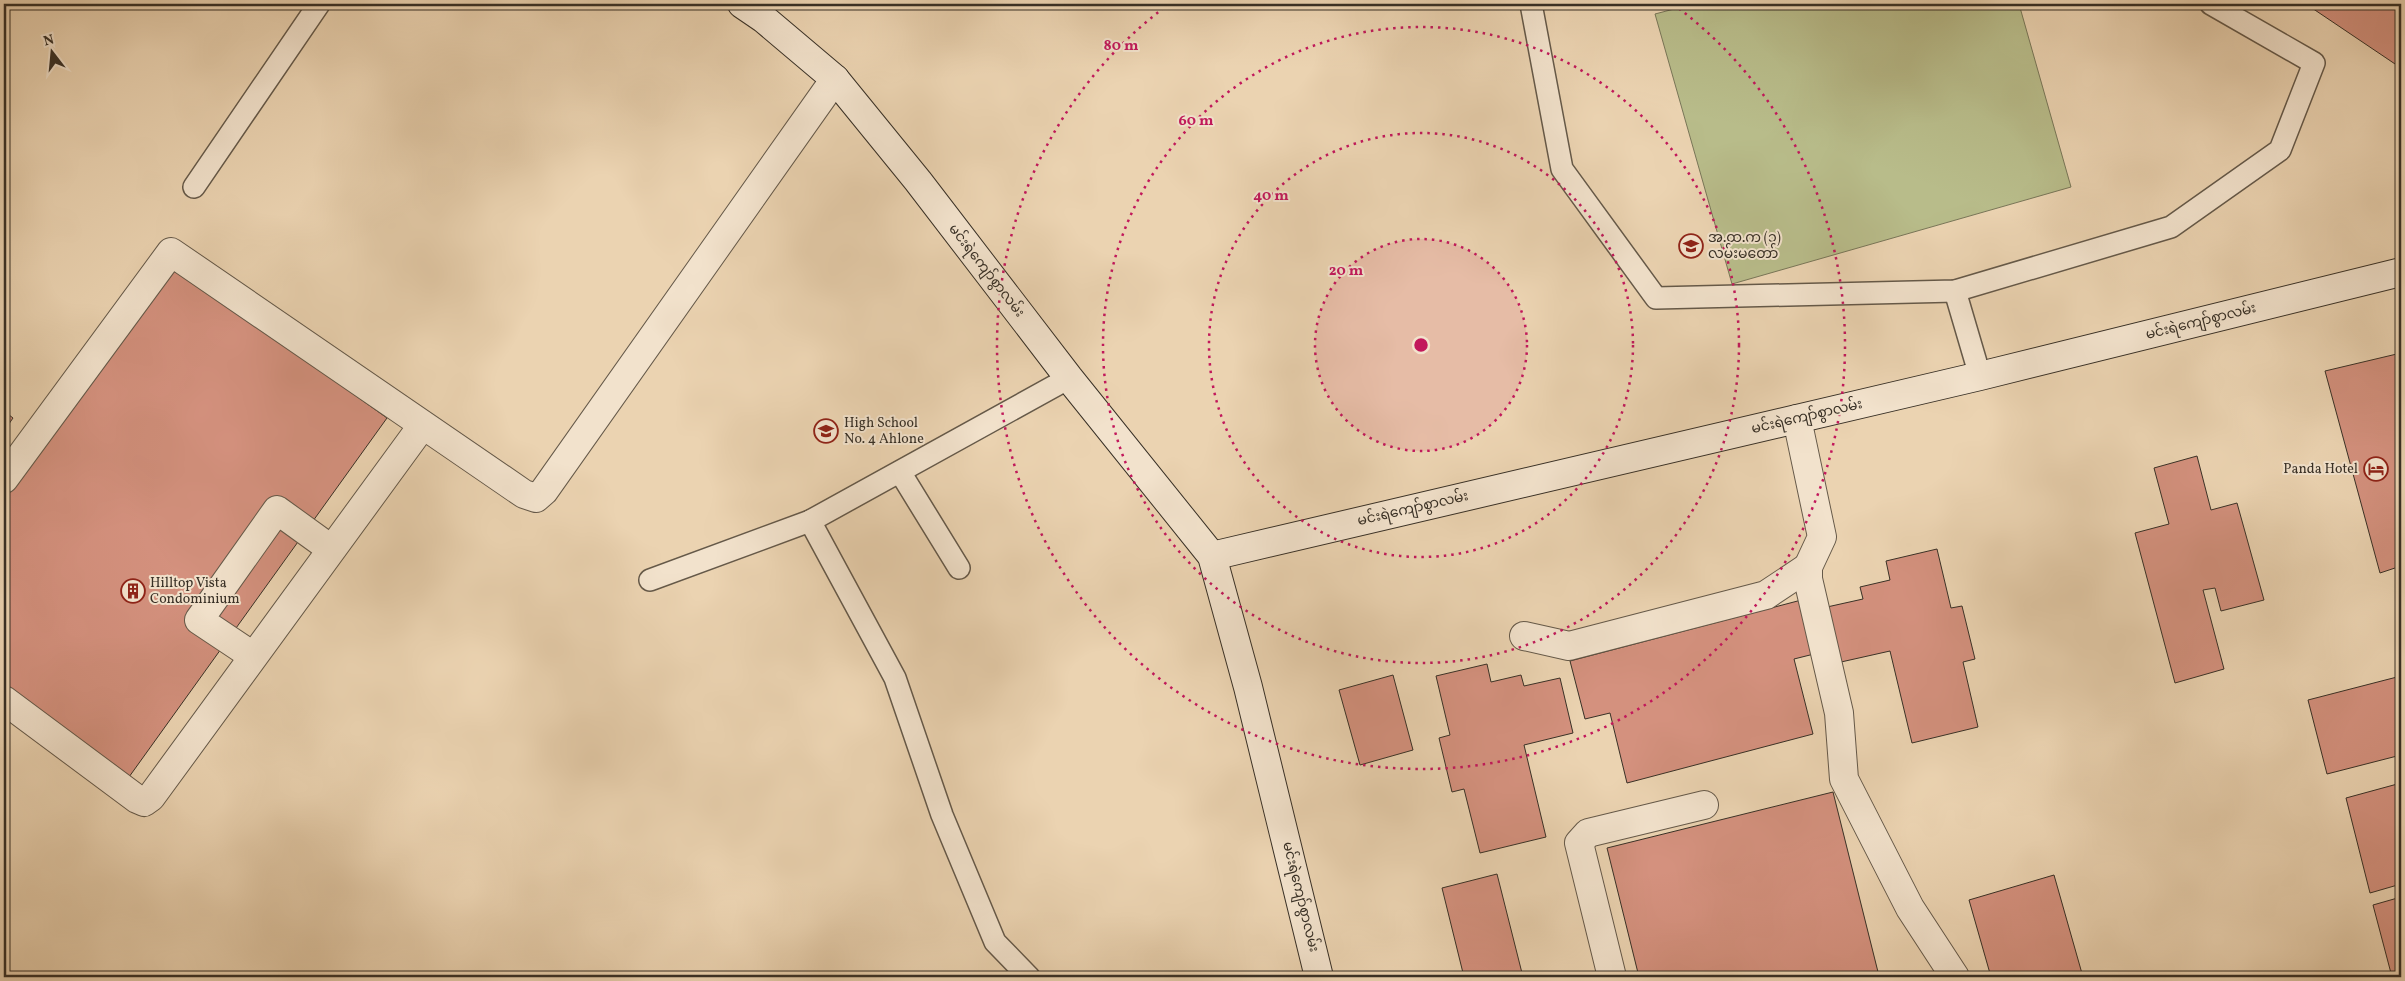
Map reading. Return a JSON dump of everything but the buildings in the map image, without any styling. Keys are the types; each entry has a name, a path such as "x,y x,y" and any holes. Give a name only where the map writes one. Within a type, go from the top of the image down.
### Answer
{"street":[{"name":"မင်းရဲကျော်စွာလမ်း","path":"742,4 764,19 835,79 918,181 1069,378 1212,556 1248,687 1319,977"},
{"path":"4,478 171,252 422,426 524,494 536,498 544,491 835,79"},
{"name":"မင်းရဲကျော်စွာလမ်း","path":"1212,556 1980,376 2401,272"},
{"path":"1796,419 1822,537 1808,567 1808,579 1839,713 1844,779 1910,908 1955,977"},
{"path":"4,700 144,802 151,797 422,426"},
{"path":"253,656 199,620 276,510 331,549"},
{"path":"1524,636 1569,646 1766,595 1808,567"},
{"path":"1612,977 1579,843 1588,833 1704,805"}],"lane":[{"path":"194,188 319,4"},
{"path":"1530,4 1562,169 1656,298 1955,291 2171,226 2280,150 2314,63 2211,4"},
{"path":"1955,291 1980,376"},
{"path":"650,580 810,521 1069,378"},
{"path":"900,472 959,568"},
{"path":"810,521 895,678 942,815 994,942 1028,977"}],"green space":[{"path":"1693,4 2019,4 2071,187 1732,284 1655,14"}],"place":[{"name":"အ.ထ.က (၁) လမ်းမတော်","path":"1691,246"},
{"name":"High School No. 4 Ahlone","path":"826,431"},
{"name":"Panda Hotel","path":"2376,469"},
{"name":"Hilltop Vista Condominium","path":"133,591"}]}
